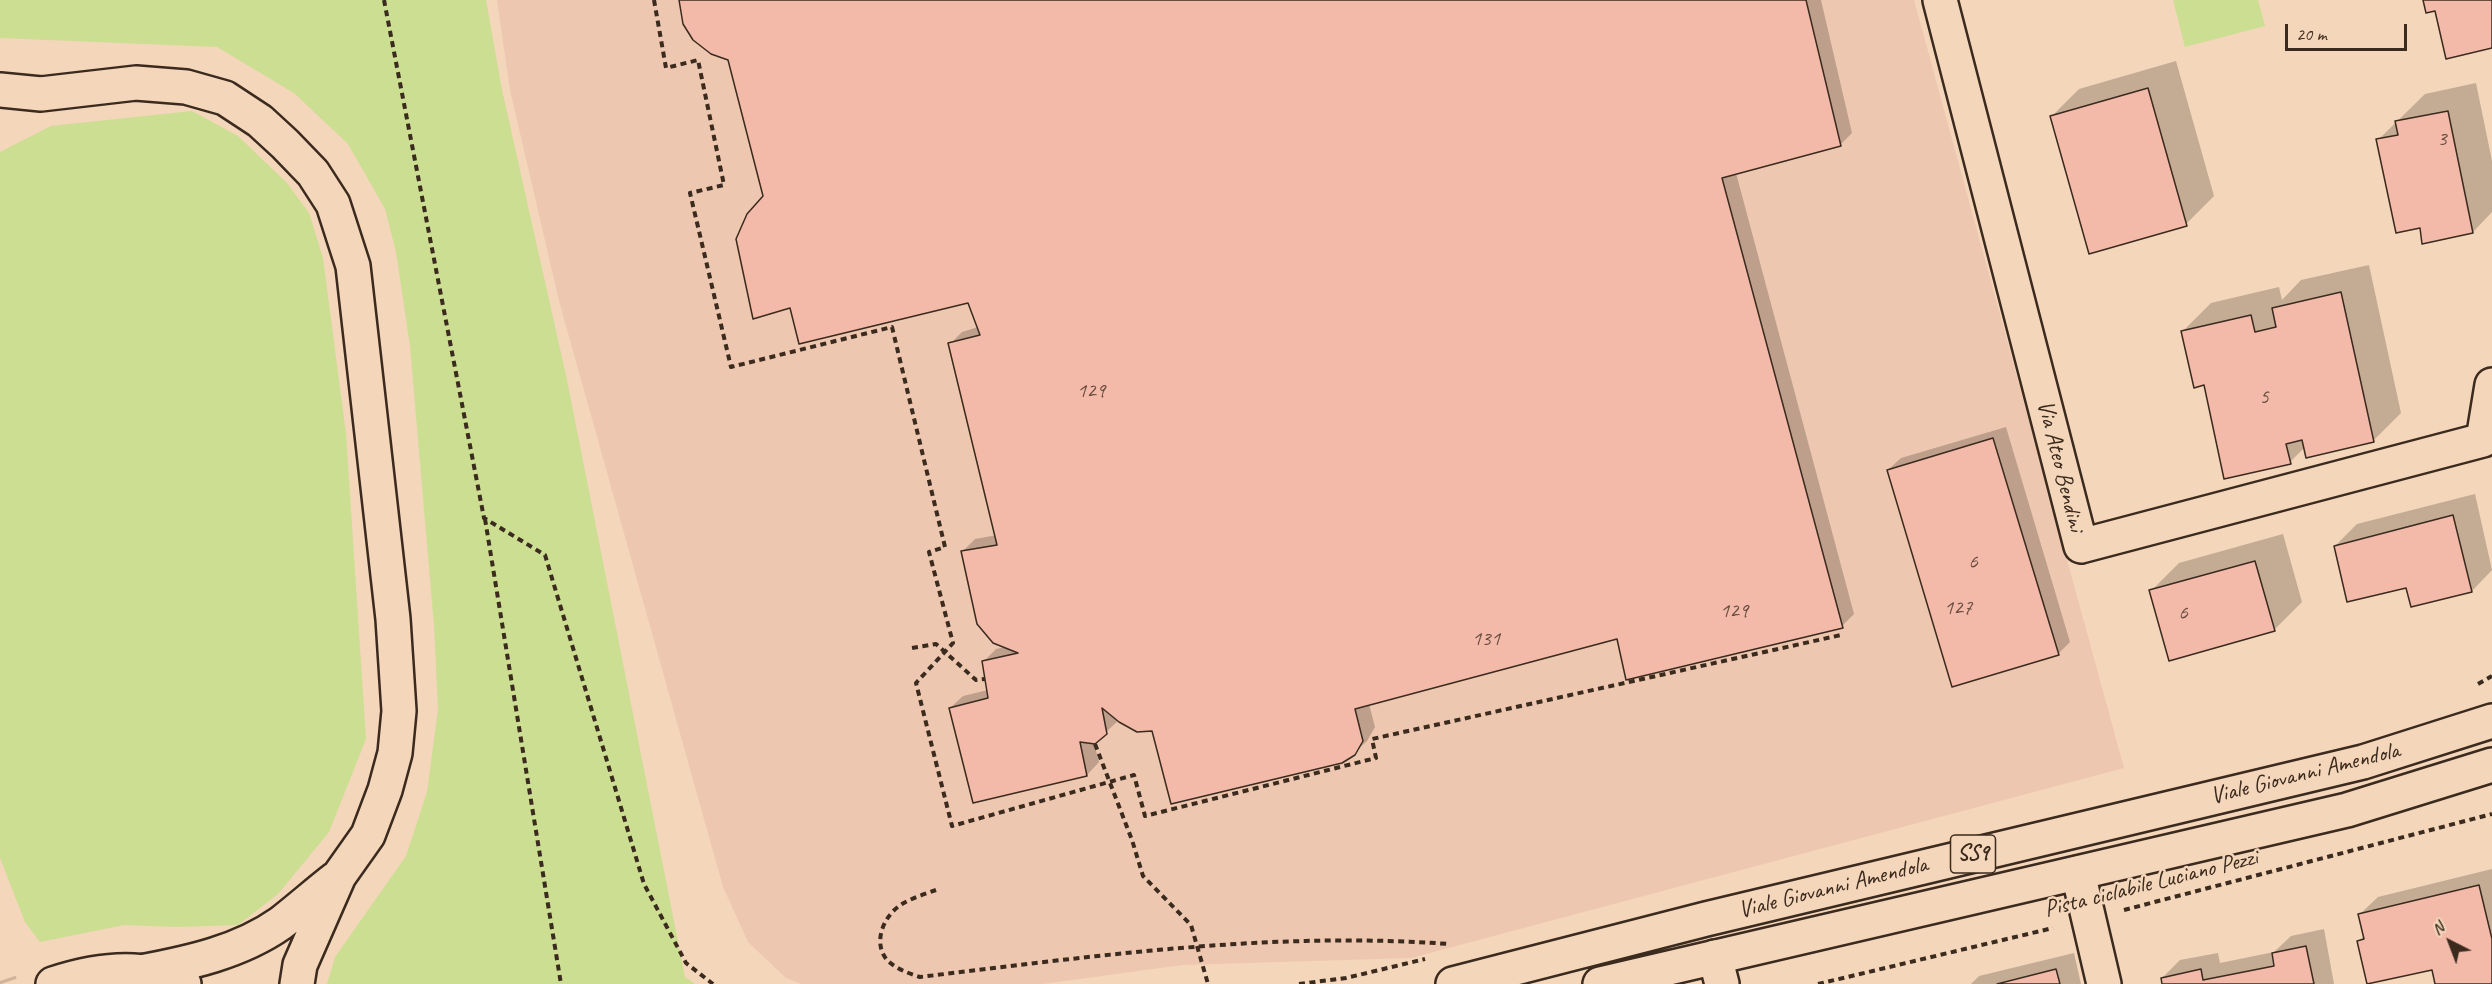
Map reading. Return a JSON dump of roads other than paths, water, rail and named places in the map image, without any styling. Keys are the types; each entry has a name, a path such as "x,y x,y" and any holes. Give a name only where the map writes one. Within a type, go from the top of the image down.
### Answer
{"main road":[{"name":"Via Ateo Bendini","path":"1940,0 2081,546 2483,440 2492,385"},
{"path":"0,90 41,94 136,83 186,87 225,98 260,121 285,144 313,173 333,204 353,266 393,619 399,711 395,753 385,790 368,835 339,876 300,965 297,984"},
{"path":"0,115 41,94"},
{"name":"Viale Giovanni Amendola","path":"1453,984 1706,919 2363,762 2492,721"},
{"name":"Viale Giovanni Amendola","path":"1600,984 1719,970 2078,873 2347,810 2492,765"},
{"path":"2078,873 2104,984"},
{"path":"53,984 82,975 111,971 141,972 186,964 232,949 279,924 339,876"},
{"path":"141,972 184,984"}]}
